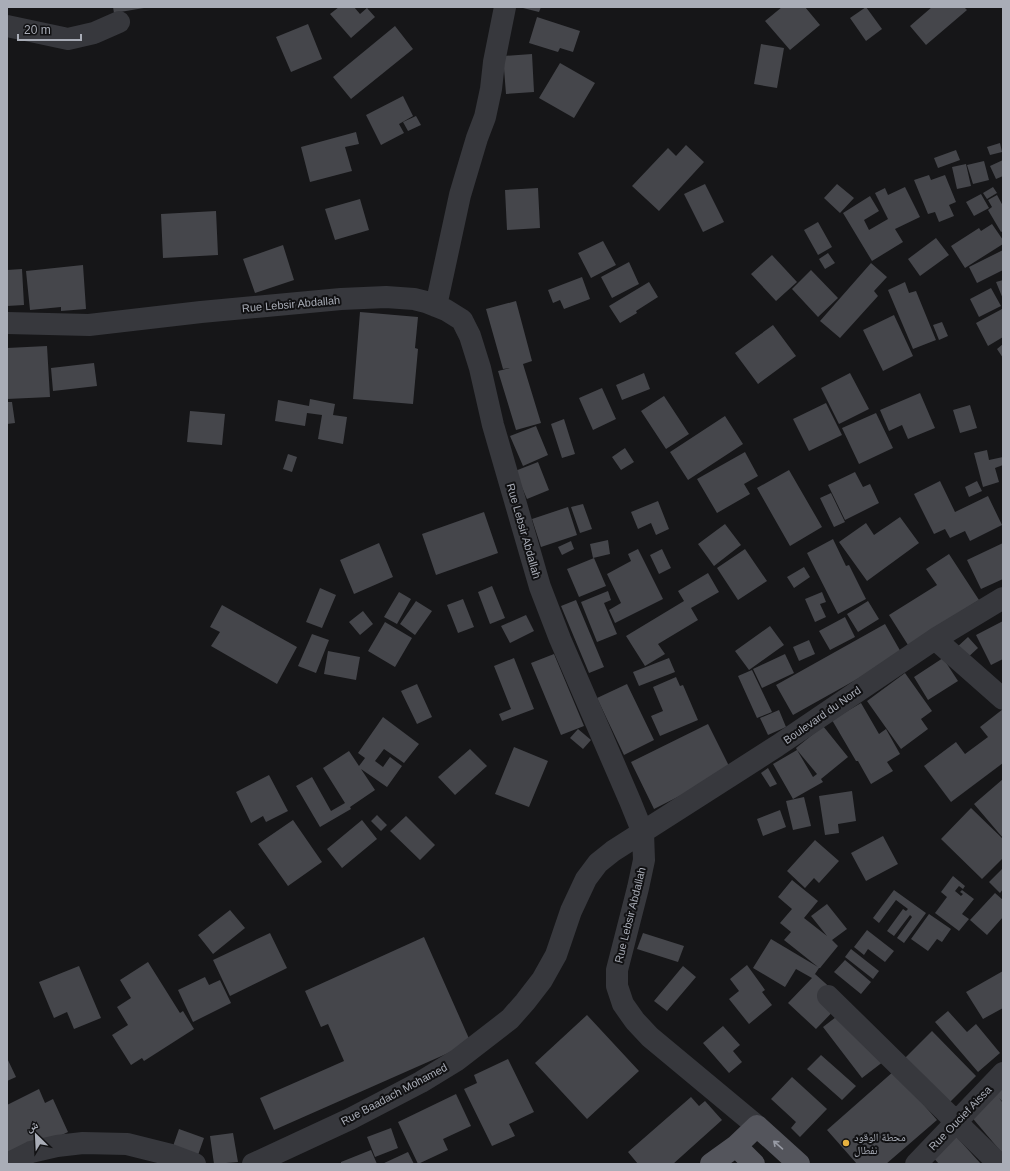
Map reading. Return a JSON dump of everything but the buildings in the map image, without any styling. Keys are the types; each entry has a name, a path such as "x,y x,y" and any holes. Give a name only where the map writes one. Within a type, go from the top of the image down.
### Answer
{"main road":[{"path":"711,1164 736,1146 756,1126 799,1164"},
{"path":"736,1146 754,1164"}],"street":[{"path":"436,306 460,195 477,138 485,117 505,7"},
{"path":"7,26 68,39 94,33 119,22"},
{"name":"Rue Lebsir Abdallah","path":"7,323 89,325 201,312 342,299 378,298 414,299 446,310 462,320 470,336 480,368 494,425 540,587 560,639 643,833 644,860 617,970 617,986 623,1004 635,1021 650,1037 756,1126"},
{"name":"Boulevard du Nord","path":"643,833 777,746 935,639 1003,598"},
{"path":"935,639 1003,699"},
{"name":"Rue Baadach Mohamed","path":"253,1164 350,1119 421,1082 457,1060 510,1019 542,980 556,956 571,911 586,879 598,863 643,833"},
{"path":"828,996 999,1164"},
{"name":"Rue Oucief Aissa","path":"916,1164 1003,1073"},
{"path":"7,1164 31,1152 57,1146 127,1144 171,1155 195,1164"}],"place":[{"name":"محطة الوقود نفطال","path":"846,1143"}]}
